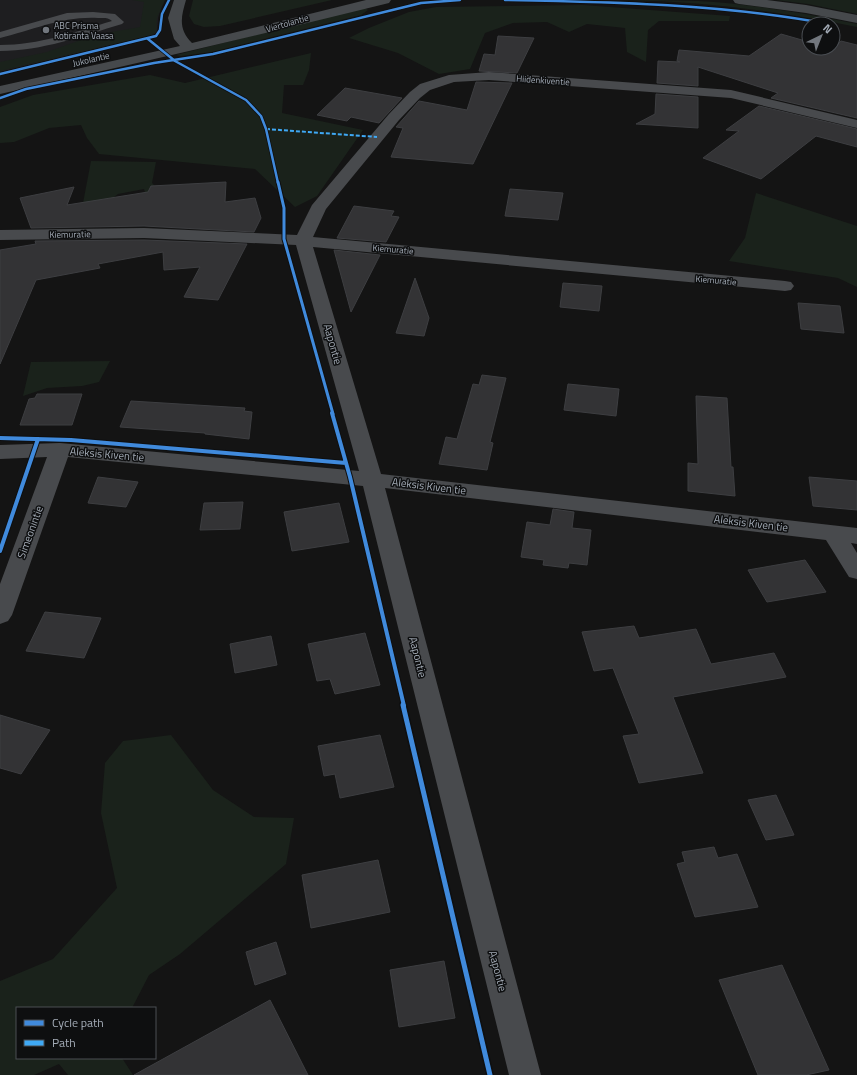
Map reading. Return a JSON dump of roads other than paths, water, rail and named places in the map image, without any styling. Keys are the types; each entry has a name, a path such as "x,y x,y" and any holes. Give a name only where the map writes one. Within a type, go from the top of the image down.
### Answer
{"street":[{"path":"180,0 174,18 186,43"},
{"name":"Viertolantie","path":"186,43 346,0"},
{"name":"Viertolantie","path":"186,43 385,0"},
{"path":"739,0 806,9 857,19"},
{"name":"Jukolantie","path":"0,79 186,43"},
{"name":"Jukolantie","path":"0,90 186,43"},
{"name":"Hiidenkiventie","path":"303,241 318,208 394,117 415,95 425,87 454,78 489,76 731,94 857,124"},
{"name":"Kiemuratie","path":"0,235 144,233 303,241 785,286"},
{"name":"Aapontie","path":"303,241 372,479 525,1075"},
{"name":"Aleksis Kiven tie","path":"0,452 60,450 372,479 857,536"},
{"name":"Simeonintie","path":"0,615 60,450"},
{"path":"833,533 857,571"}],"lane":[{"path":"0,35 66,16 93,14 112,16 119,22 39,45 20,48 0,48"}],"place":[{"name":"ABC Prisma Kotiranta Vaasa","path":"46,30"}]}
